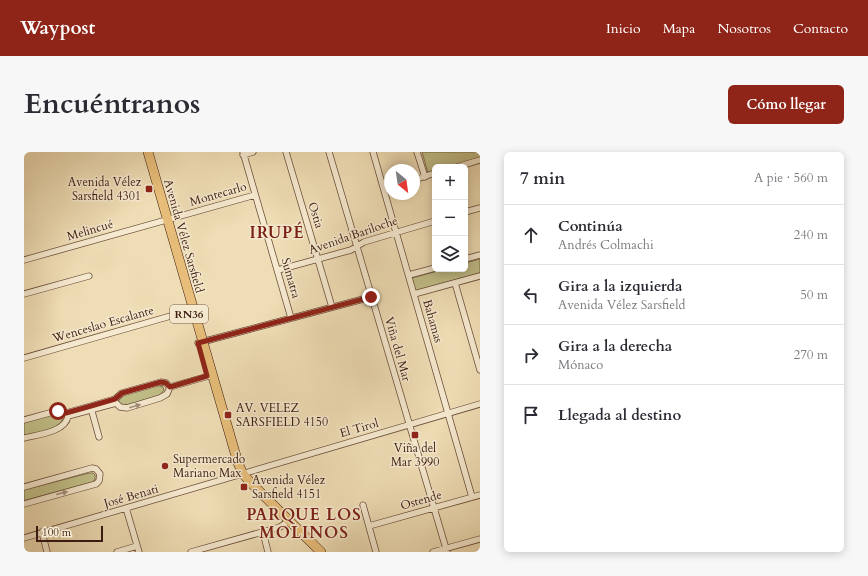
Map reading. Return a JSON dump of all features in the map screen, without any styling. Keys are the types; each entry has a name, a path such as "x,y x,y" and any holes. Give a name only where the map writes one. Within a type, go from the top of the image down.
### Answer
{"main road":[{"name":"Avenida Vélez Sarsfield","path":"143,152 165,220 210,376 229,453 248,485 321,552"},
{"name":"Avenida Vélez Sarsfield","path":"148,152 188,311 200,342"},
{"name":"Avenida Vélez Sarsfield","path":"287,522 314,552"}],"street":[{"path":"243,153 252,152"},
{"name":"Ostia","path":"286,152 332,307"},
{"name":"Viña del Mar","path":"329,152 446,550"},
{"name":"Bahamas","path":"373,152 384,188"},
{"path":"417,152 425,176"},
{"name":"Sumatra","path":"243,153 291,318"},
{"path":"467,164 480,160"},
{"path":"420,178 432,175"},
{"name":"Montecarlo","path":"165,220 255,195"},
{"name":"Bahamas","path":"387,200 472,497"},
{"path":"468,211 480,208"},
{"name":"Melincué","path":"24,260 165,220"},
{"name":"Avenida Bariloche","path":"278,270 351,250 364,242 432,222"},
{"path":"468,258 480,255"},
{"path":"409,275 432,269"},
{"path":"24,294 89,276"},
{"path":"414,294 480,276"},
{"path":"455,283 480,370"},
{"path":"200,342 371,297"},
{"name":"Wenceslao Escalante","path":"24,358 188,311"},
{"path":"170,387 210,376"},
{"path":"24,420 58,411 67,414 91,408 116,401 122,393 161,382 166,383 170,387"},
{"path":"116,401 120,407 127,408 160,398 167,394 170,387"},
{"name":"El Tirol","path":"241,474 480,404"},
{"path":"91,408 99,437"},
{"path":"24,438 58,429 66,424 67,414"},
{"path":"24,487 92,468 96,469 100,474 99,481 96,484 24,504"},
{"name":"José Benati","path":"24,538 241,474"},
{"name":"Ostende","path":"368,526 480,495"},
{"path":"363,505 376,552"},
{"path":"117,552 138,549 126,508"},
{"path":"191,552 280,527 287,522"},
{"path":"42,532 47,552"},
{"path":"263,532 268,552"},
{"path":"433,552 446,550 480,540"}],"shaded area":[{"path":"422,152 480,152 480,158 459,164 432,164 432,172 428,173"},
{"path":"480,259 480,273 415,291 412,278 434,272 468,272 468,262"},
{"path":"156,385 163,387 164,390 160,395 126,405 120,404 118,399 123,395"},
{"path":"49,415 61,416 63,419 57,426 24,436 24,423"},
{"path":"93,473 95,475 95,480 92,482 24,501 24,490"}],"place":[{"name":"Avenida Vélez Sarsfield 4301","path":"149,189"},
{"name":"AV. VELEZ SARSFIELD 4150","path":"228,415"},
{"name":"Viña del Mar 3990","path":"415,435"},
{"name":"Supermercado Mariano Max","path":"165,466"},
{"name":"Avenida Vélez Sarsfield 4151","path":"244,487"}],"district":[{"name":"IRUPÉ","path":"277,232"},
{"name":"PARQUE LOS MOLINOS","path":"304,523"}],"route":[{"path":"58,411 66,413 91,406 115,399 122,393 161,382 166,383 170,387 207,376 198,343 371,297"}]}
